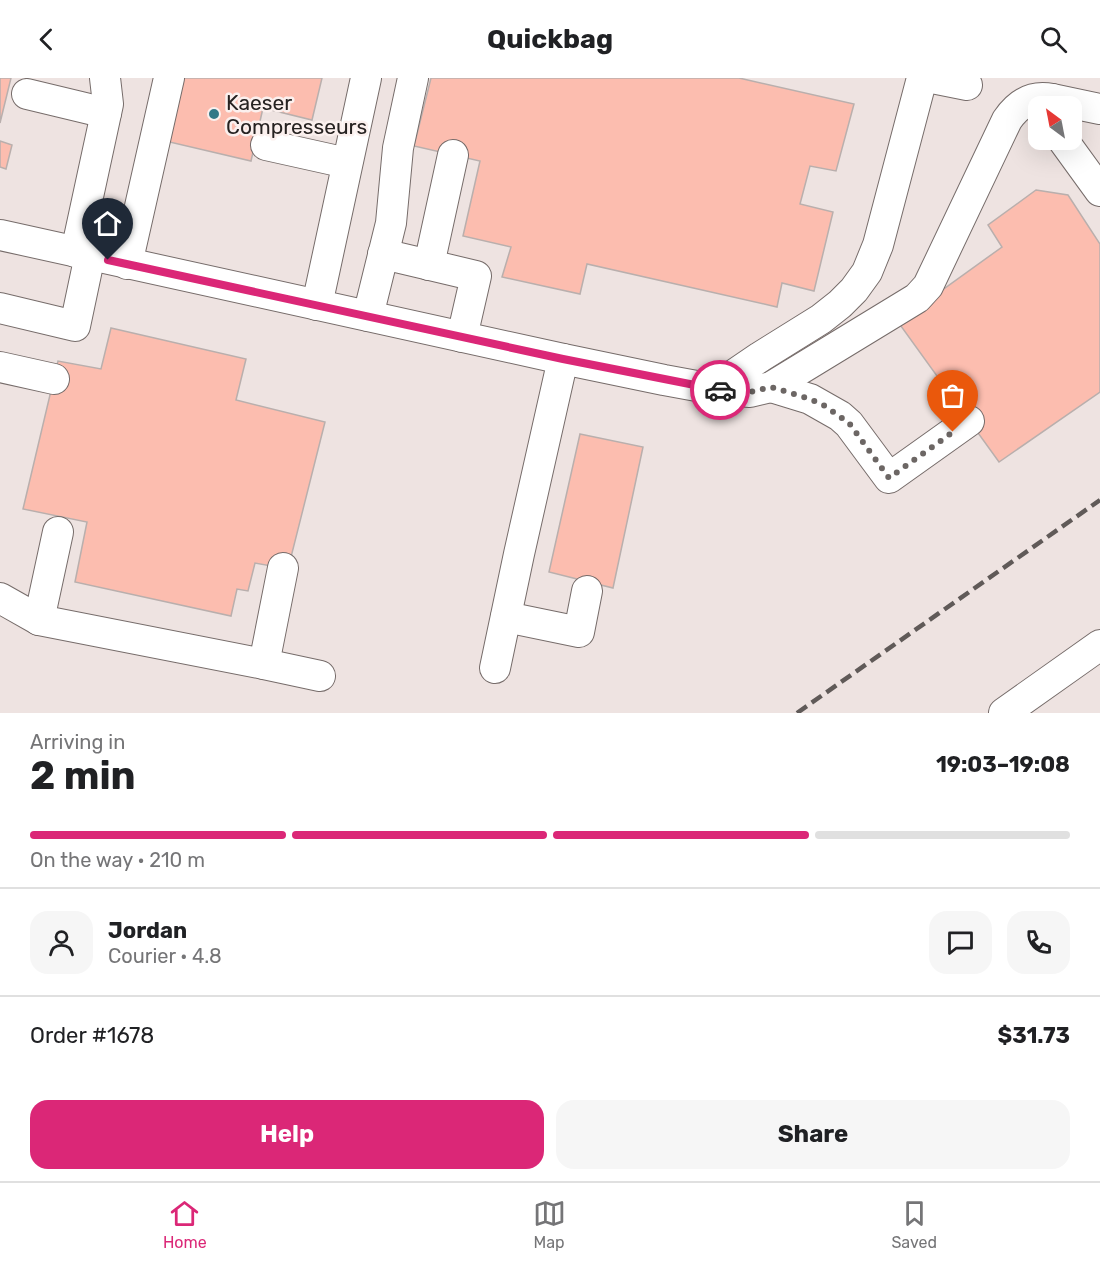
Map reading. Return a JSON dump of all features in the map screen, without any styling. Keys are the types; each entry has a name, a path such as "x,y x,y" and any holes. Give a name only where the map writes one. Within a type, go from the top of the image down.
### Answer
{"street":[{"path":"0,308 75,326 83,254 108,104 105,78"},
{"path":"127,264 169,78"},
{"path":"317,305 366,78"},
{"path":"368,316 391,223 398,148 413,78"},
{"path":"713,389 821,319 854,290 867,272 878,245 922,78"},
{"path":"932,78 967,85"},
{"path":"27,94 106,113"},
{"path":"0,235 563,359 713,389 750,392 771,387 923,292 928,286 1007,120 1014,111 1028,101"},
{"path":"1082,107 1100,109"},
{"path":"266,145 347,163"},
{"path":"1070,150 1100,190"},
{"path":"429,265 453,155"},
{"path":"383,254 476,276 462,337"},
{"path":"495,668 563,359"},
{"path":"0,367 54,379"},
{"path":"771,387 810,399 840,416 849,423 889,478 969,421"},
{"path":"39,620 58,532"},
{"path":"264,664 283,568"},
{"path":"506,617 579,632 587,591"},
{"path":"0,598 39,620 320,676"},
{"path":"1004,713 1100,645"}],"building":[{"path":"0,78 11,78 0,123"},
{"name":"Kaeser Compresseurs","path":"174,78 322,78 312,120 263,108 251,161 161,140"},
{"path":"431,78 739,78 854,104 836,171 810,166 800,204 833,212 814,291 782,283 777,307 587,264 580,294 502,277 511,247 463,236 480,161 414,146"},
{"path":"0,141 12,145 6,169 0,167"},
{"path":"1036,190 1068,195 1100,244 1100,392 999,462 898,322 1002,247 988,225"},
{"path":"111,328 246,359 236,400 325,422 288,569 255,563 248,591 237,589 231,616 75,582 87,522 23,509 58,361 101,369"},
{"path":"580,434 643,447 613,588 549,572"}],"railway":[{"path":"797,713 1100,500"}],"way so far":[{"path":"720,390 750,392 771,387 825,406 849,423 889,478 953,432"}],"place":[{"name":"Kaeser Compresseurs","path":"214,114"}],"route":[{"path":"108,260 563,359 720,390"}]}
